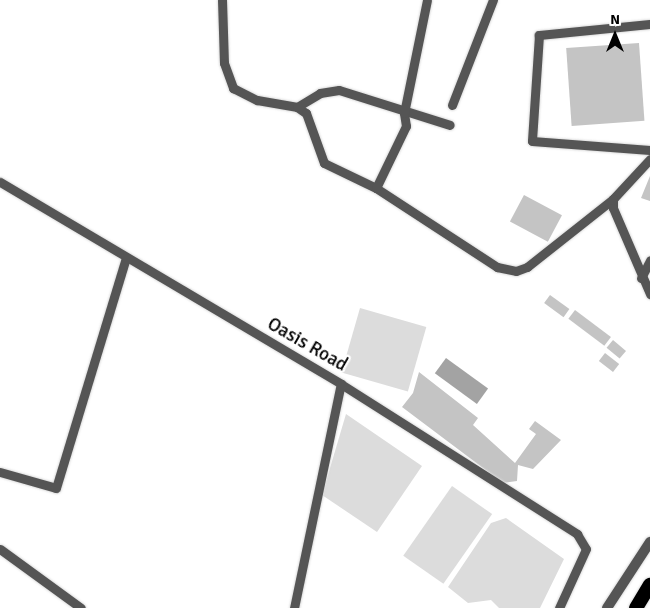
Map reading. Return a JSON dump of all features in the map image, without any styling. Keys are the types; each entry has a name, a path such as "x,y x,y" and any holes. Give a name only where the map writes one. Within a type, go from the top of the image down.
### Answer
{"highway":[{"path":"636,608 650,585"}],"street":[{"path":"607,608 650,542"}],"lane":[{"path":"222,0 224,63 233,88 257,100 297,107 310,122 321,160 376,188 497,267 516,272 613,199 650,159"},
{"path":"376,188 406,126 404,113 428,0"},
{"path":"452,105 493,0"},
{"path":"650,24 539,35 532,141 650,150"},
{"path":"297,107 320,93 339,90 404,113 450,125"},
{"name":"Oasis Road","path":"0,182 341,384 577,534 586,549 559,608"},
{"path":"613,199 641,278 650,294"},
{"path":"0,472 56,488 126,257"},
{"path":"641,278 650,260"},
{"path":"294,608 341,384"},
{"path":"0,548 81,608"}],"shaded area":[{"path":"360,308 426,327 408,391 342,372"},
{"path":"446,358 488,389 477,404 435,373"},
{"path":"346,414 422,466 377,532 322,495"},
{"path":"452,486 492,514 443,584 403,556"},
{"path":"506,518 564,559 540,608 499,608 491,600 468,603 448,587 491,523"}],"building":[{"path":"639,43 644,121 572,126 566,48"},
{"path":"650,176 650,201 641,198"},
{"path":"524,195 562,215 548,242 510,221"},
{"path":"550,295 569,309 564,317 544,303"},
{"path":"575,310 611,337 604,346 568,319"},
{"path":"613,340 626,351 620,359 607,348"},
{"path":"605,353 619,364 613,372 599,361"},
{"path":"419,372 478,418 473,425 515,463 536,434 529,429 535,421 561,440 533,469 518,465 517,481 503,483 402,407 413,393"}]}
